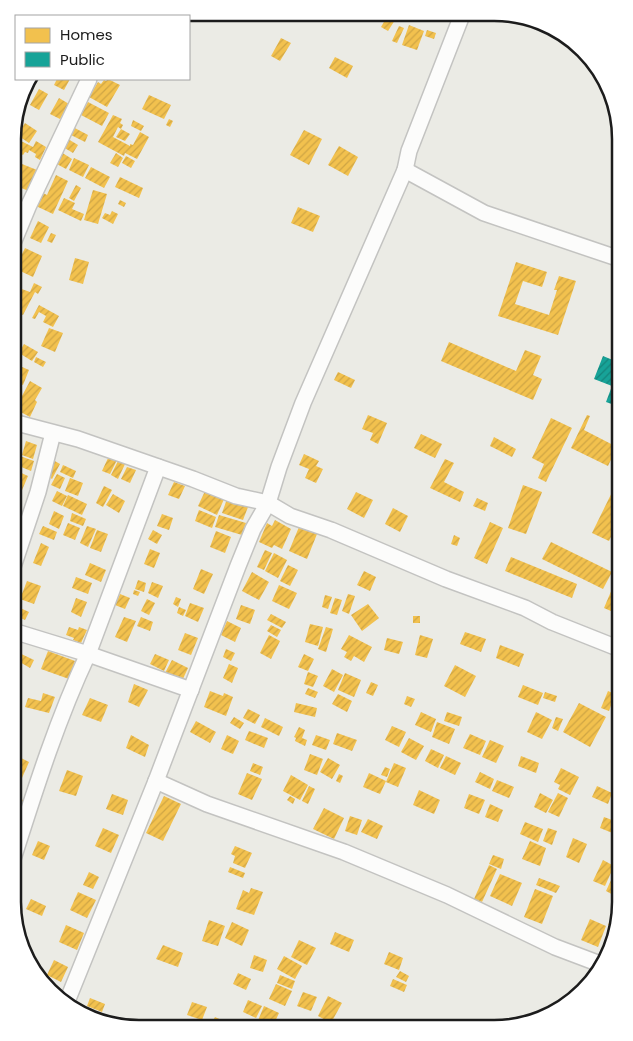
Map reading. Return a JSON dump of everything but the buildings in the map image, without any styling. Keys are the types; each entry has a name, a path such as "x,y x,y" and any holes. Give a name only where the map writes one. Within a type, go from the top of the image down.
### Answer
{"street":[{"path":"69,997 134,830 156,780 253,529 268,503 279,467 303,403 405,170 409,151 459,21"},
{"path":"21,224 89,80"},
{"path":"405,170 484,213 612,256"},
{"path":"21,424 78,439 236,496 268,503 290,516 331,530 446,579 525,608 552,622 611,646"},
{"path":"21,543 38,492 53,433"},
{"path":"21,832 74,682 88,654 158,467"},
{"path":"21,633 88,654 190,690"},
{"path":"156,780 207,804 344,852 447,895 556,947 595,962"}]}
